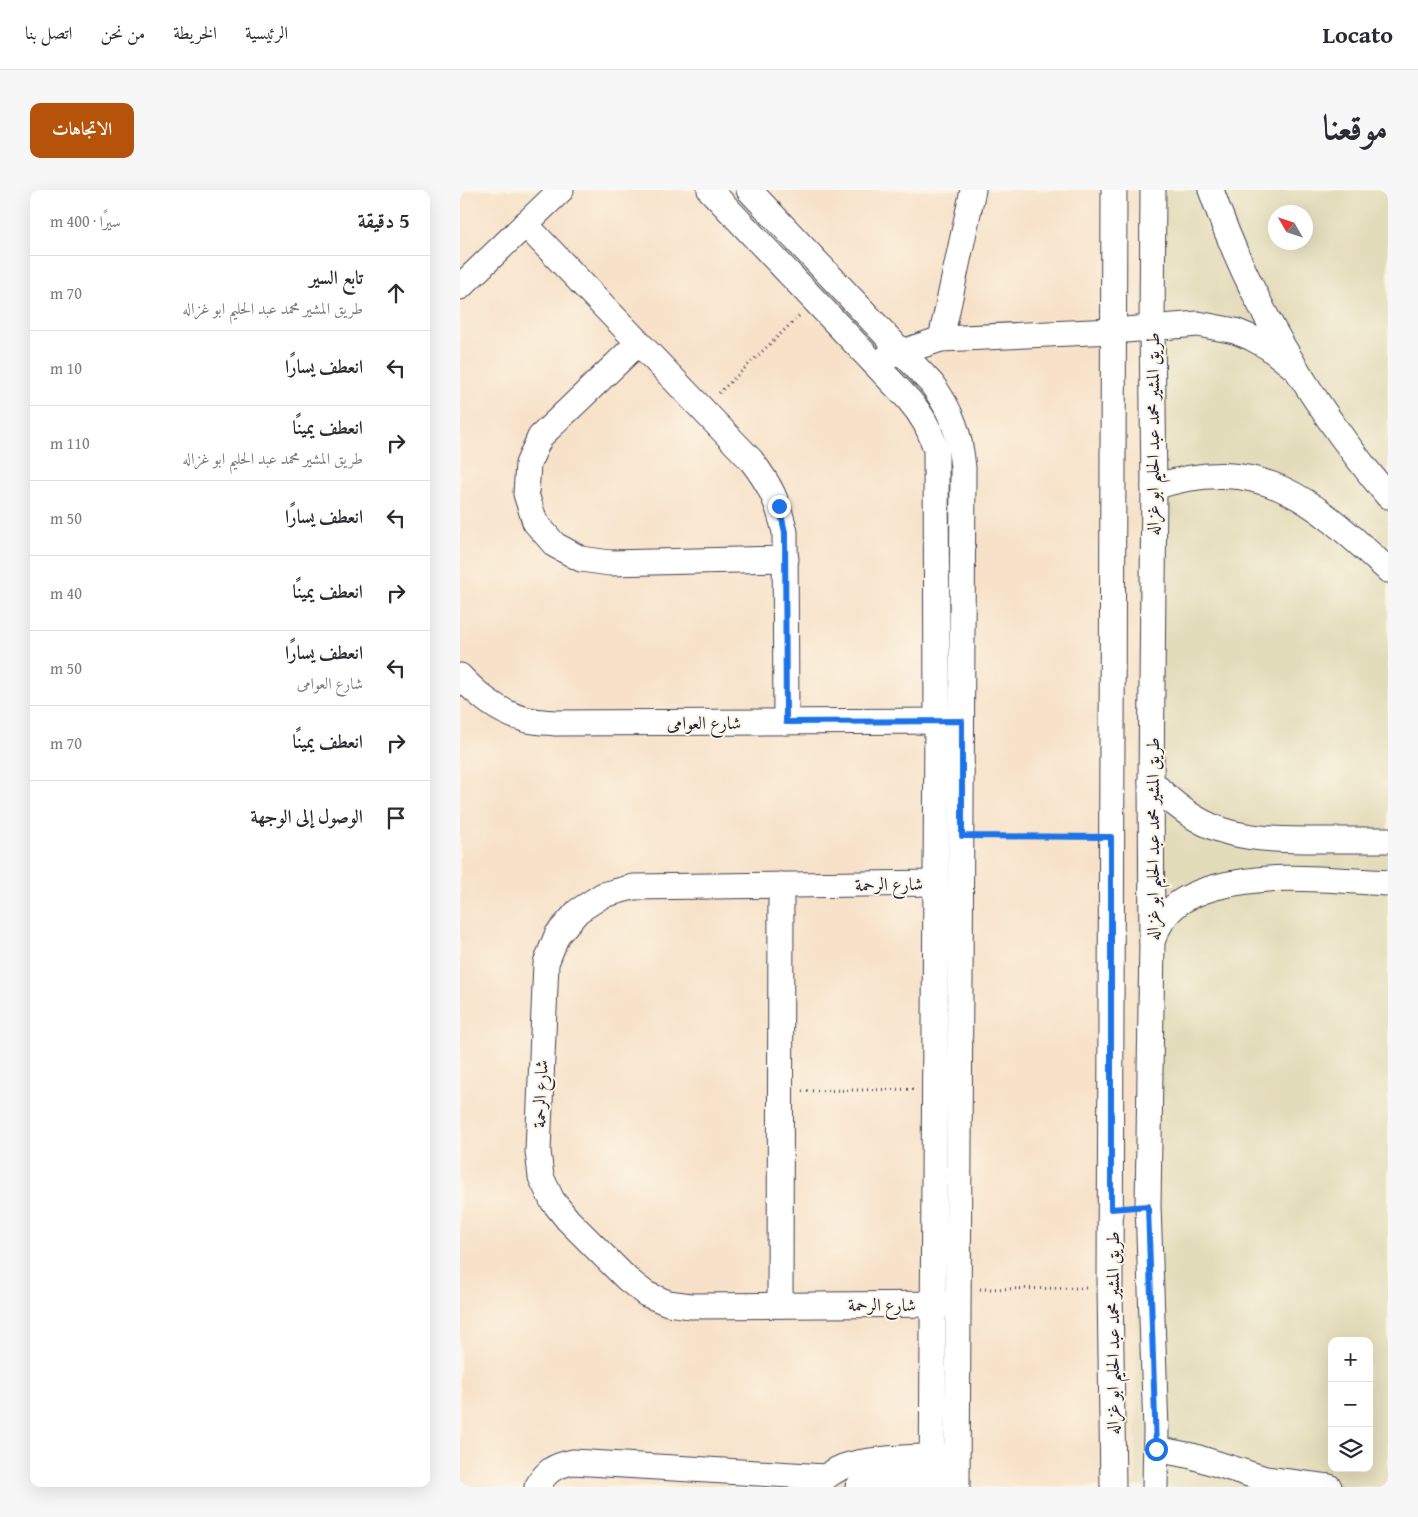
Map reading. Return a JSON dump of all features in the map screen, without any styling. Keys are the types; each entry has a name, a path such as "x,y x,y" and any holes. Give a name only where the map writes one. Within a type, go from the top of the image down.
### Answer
{"street":[{"path":"460,287 561,190"},
{"path":"710,190 922,415 931,432 936,450 937,721 932,1475"},
{"path":"749,190 932,384 945,403 955,424 961,445 963,468 958,1473 932,1475 858,1487"},
{"path":"942,340 973,190"},
{"name":"طريق المشير محمد عبد الحليم ابو غزاله","path":"1113,1487 1110,1288 1114,190"},
{"name":"طريق المشير محمد عبد الحليم ابو غزاله","path":"1153,190 1152,941 1148,1206 1156,1449 1155,1487"},
{"path":"1211,190 1240,264 1297,370 1348,446 1388,496"},
{"path":"525,224 751,460 768,482 779,506 785,532 786,722"},
{"path":"873,362 902,351 942,340 1113,331 1198,324 1235,331 1268,347 1297,370"},
{"path":"638,343 540,437 528,464 526,494 535,522 554,545 581,559 610,563 786,560"},
{"path":"1154,487 1180,479 1214,475 1248,478 1276,486 1315,506 1388,570"},
{"name":"شارع العوامى","path":"460,676 470,687 495,707 524,719 555,723 962,721"},
{"path":"1151,781 1180,809 1217,829 1236,835 1277,839 1388,840"},
{"path":"1152,941 1161,922 1174,906 1198,892 1231,883 1278,878 1388,883"},
{"name":"شارع الرحمة","path":"936,883 633,887 603,894 578,911 557,935 546,963 538,1151 541,1177 552,1200 568,1220 627,1279 646,1294 668,1303 691,1306 933,1304 959,1296"},
{"path":"780,1305 781,885"},
{"path":"1111,1209 1148,1206"},
{"path":"1156,1449 1192,1456 1265,1483 1329,1487"},
{"path":"537,1487 544,1475 557,1466 573,1462 820,1482 842,1467 861,1462 932,1475"}],"path":[{"path":"702,409 815,301"},
{"path":"962,836 1111,837"},
{"path":"781,1091 934,1089"},
{"path":"959,1296 1110,1288"}],"shaded area":[{"path":"1143,190 1388,190 1388,1487 1136,1487"}],"route":[{"path":"779,506 785,532 786,560 786,722 962,721 962,836 1111,837 1111,1209 1148,1206 1156,1449"}]}
